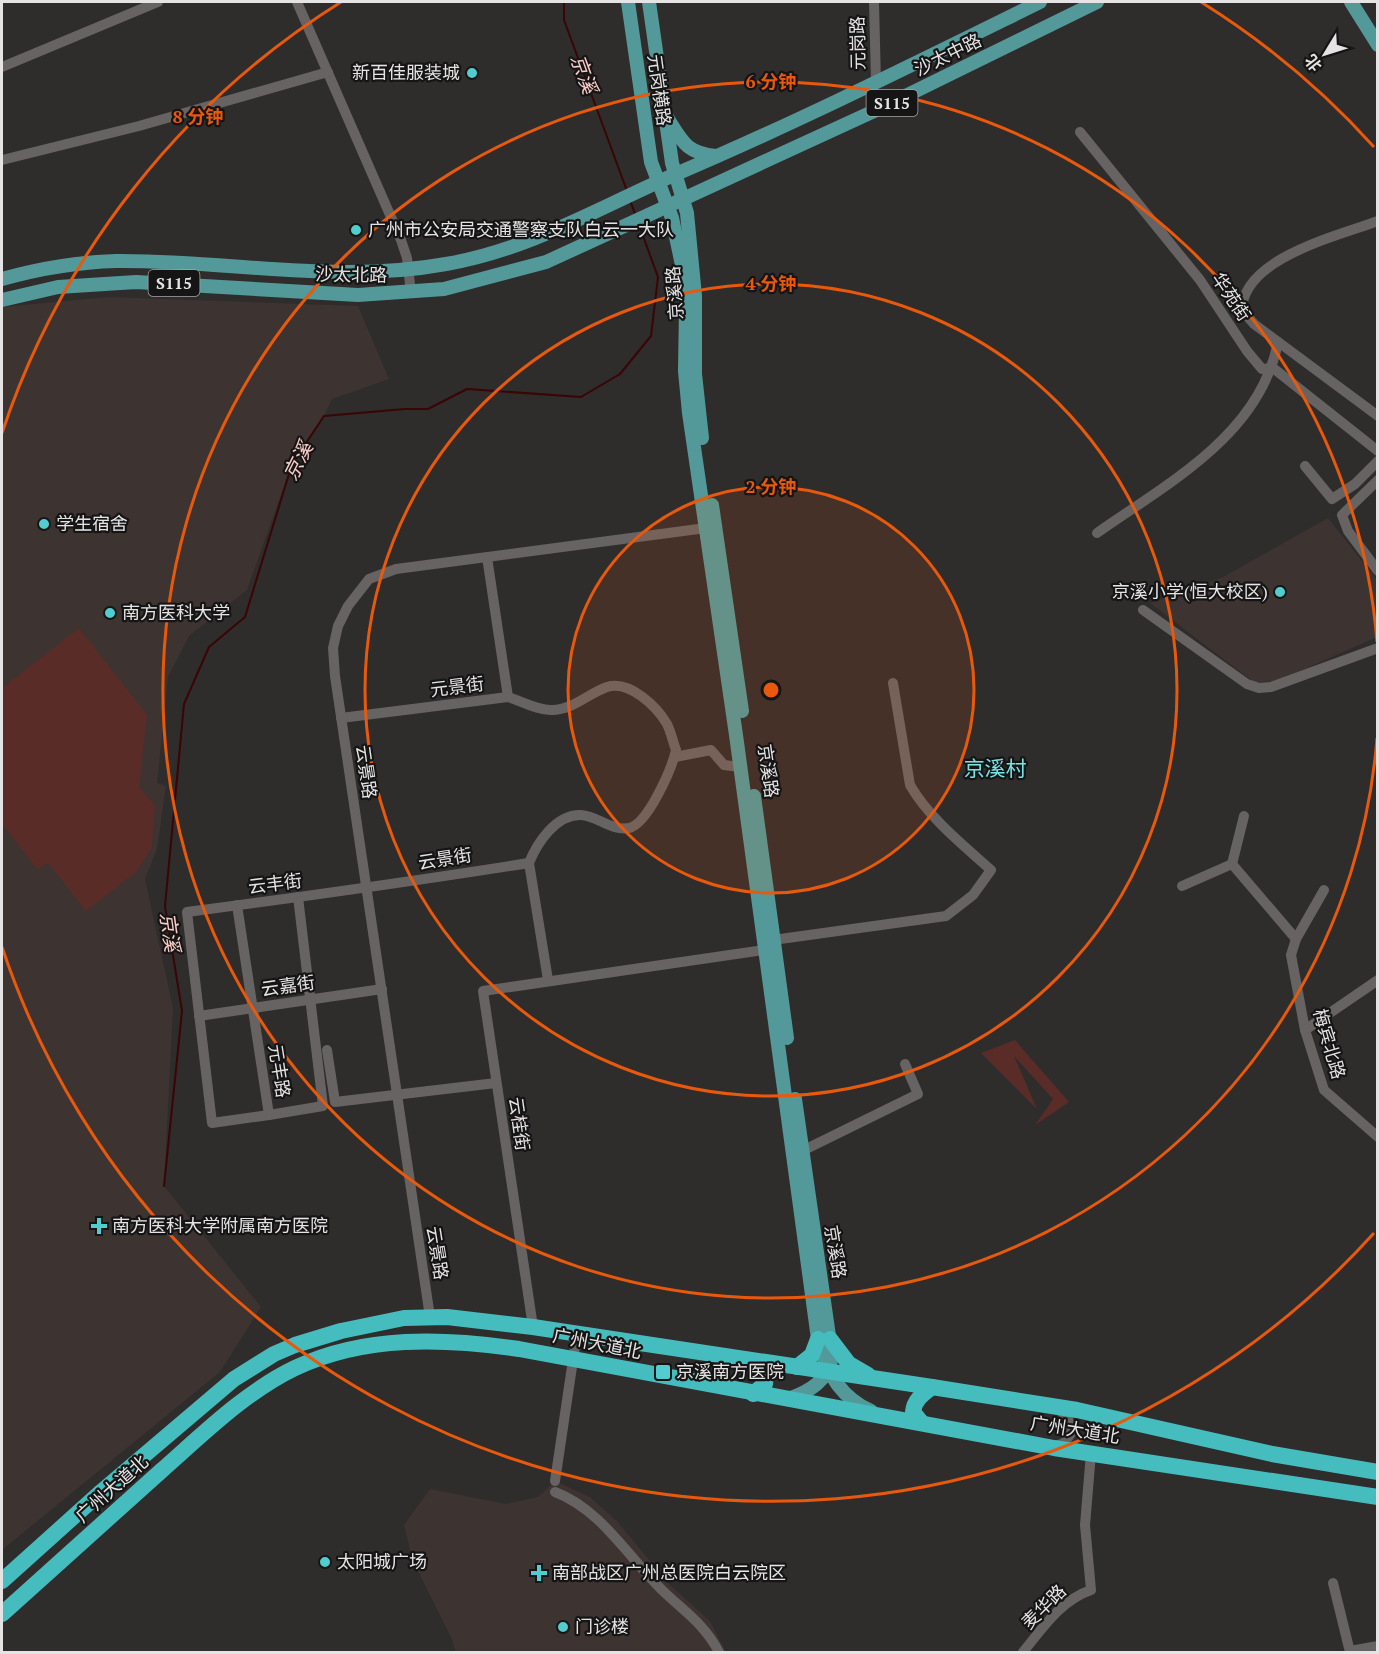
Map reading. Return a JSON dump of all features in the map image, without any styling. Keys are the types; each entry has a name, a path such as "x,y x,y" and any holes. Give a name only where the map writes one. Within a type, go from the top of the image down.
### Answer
{"highway":[{"name":"广州大道北","path":"2,1581 184,1419 257,1364 295,1345 341,1331 404,1318 430,1317 533,1327 932,1387 1058,1407 1272,1454 1377,1472"},
{"path":"797,1367 824,1339 849,1364 883,1380"},
{"name":"广州大道北","path":"2,1614 226,1415 296,1368 353,1349 416,1341 477,1344 1054,1448 1377,1497"},
{"path":"753,1394 765,1384 766,1373 762,1363"},
{"path":"922,1423 913,1412 914,1407 920,1397 932,1387"}],"main road":[{"name":"元岗横路","path":"628,2 651,162 658,183"},
{"name":"元岗横路","path":"649,2 675,175"},
{"name":"沙太中路","path":"675,175 876,83 1040,2"},
{"name":"沙太中路","path":"684,199 883,107 1097,2"},
{"path":"1351,2 1377,45"},
{"path":"1362,2 1377,27"},
{"path":"635,47 646,73 653,73 659,67"},
{"path":"664,112 689,149 702,155 720,156"},
{"name":"京溪路","path":"675,175 684,199 695,296 697,400 769,945 829,1372 853,1401 884,1417"},
{"name":"沙太北路","path":"2,279 55,267 113,261 348,272 445,265 508,249 615,204 675,175"},
{"name":"京溪路","path":"658,183 668,207 677,241 685,289 688,402 740,767 802,1151 824,1339"},
{"name":"沙太北路","path":"2,300 58,287 136,282 358,296 411,293 466,285 525,269 684,199"},
{"path":"786,1400 809,1390 829,1372"}],"street":[{"path":"2,67 158,2"},
{"path":"297,2 387,206 408,269 411,293"},
{"name":"元岗路","path":"874,2 876,83"},
{"path":"2,160 139,126 328,72"},
{"name":"华苑街","path":"1080,132 1200,279 1247,351 1262,369 1273,368 1377,451"},
{"path":"1377,221 1275,262 1247,291 1242,304 1244,315 1377,416"},
{"path":"1097,533 1210,453 1234,429 1273,368 1278,342"},
{"path":"1305,466 1332,499 1355,484 1377,461"},
{"path":"1377,480 1342,515 1348,531 1377,571"},
{"name":"云景路","path":"430,1317 341,718 333,648 338,626 357,592 369,579 396,569 706,528"},
{"name":"元景街","path":"341,718 508,697 487,557"},
{"path":"1143,610 1247,684 1259,688 1271,687 1377,648"},
{"name":"云桂街","path":"533,1327 483,991 946,916 973,895 991,870 957,839 917,797 910,785 893,683"},
{"path":"508,697 552,711 580,703 609,686 627,689 641,696 667,725 676,750 675,757 642,819 632,827 617,828 582,815 566,818 553,826 534,851 529,863 548,980"},
{"path":"675,757 711,750 724,765 740,767"},
{"path":"1232,864 1244,816"},
{"name":"云景街","path":"367,889 529,863"},
{"path":"1182,886 1232,864"},
{"path":"1232,864 1296,939 1324,890"},
{"name":"云丰街","path":"187,912 367,889"},
{"path":"269,1115 323,1106 298,897"},
{"name":"元丰路","path":"187,912 212,1124 269,1115 237,905"},
{"name":"梅宾北路","path":"1296,939 1291,955 1305,1030 1324,1090 1377,1137"},
{"path":"1305,1030 1377,980"},
{"name":"云嘉街","path":"199,1016 381,989"},
{"path":"327,1050 335,1102 496,1083"},
{"path":"802,1151 918,1094 905,1064"},
{"path":"577,1334 555,1486 603,1525 660,1588 707,1630 719,1653"},
{"path":"1054,1448 1065,1443 1071,1432 1068,1419 1058,1407"},
{"name":"麦华路","path":"1023,1653 1042,1628 1062,1608 1081,1594 1091,1590 1085,1525 1090,1453"},
{"path":"1333,1582 1350,1652 1377,1646"}],"shaded area":[{"path":"108,297 358,306 389,379 332,399 324,416 292,464 247,590 189,636 168,677 157,783 166,786 157,849 145,879 173,1008 164,1186 261,1307 220,1372 2,1550 2,307"},
{"name":"京溪小学(恒大校区)","path":"1328,518 1377,580 1377,637 1298,672 1273,681 1255,683 1150,603 1223,577"},
{"path":"79,628 147,715 139,787 155,805 152,847 136,872 86,911 48,863 38,870 2,824 2,688"},
{"path":"1015,1040 1069,1102 1035,1125 1053,1099 1014,1056 1037,1109 981,1053"},
{"name":"南部战区广州总医院白云院区","path":"555,1481 590,1497 617,1521 669,1584 710,1621 726,1652 456,1652 451,1637 413,1561 404,1525 430,1489 506,1504 538,1497"}],"waterway":[{"name":"京溪","path":"564,2 564,20 627,191"},
{"name":"京溪","path":"630,200 635,214"},
{"name":"京溪","path":"164,1186 182,1011 165,906 184,704 209,647 245,617 292,464 324,416 428,409 467,389 581,397 620,374 651,336 658,277 639,225"}],"place":[{"name":"新百佳服装城","path":"472,73"},
{"name":"广州市公安局交通警察支队白云一大队","path":"356,230"},
{"name":"学生宿舍","path":"44,524"},
{"name":"京溪小学(恒大校区)","path":"1280,592"},
{"name":"南方医科大学","path":"110,613"},
{"name":"南方医科大学附属南方医院","path":"99,1226"},
{"name":"京溪南方医院","path":"663,1372"},
{"name":"太阳城广场","path":"325,1562"},
{"name":"南部战区广州总医院白云院区","path":"539,1573"},
{"name":"门诊楼","path":"563,1627"}],"district":[{"name":"京溪村","path":"995,769"}]}
